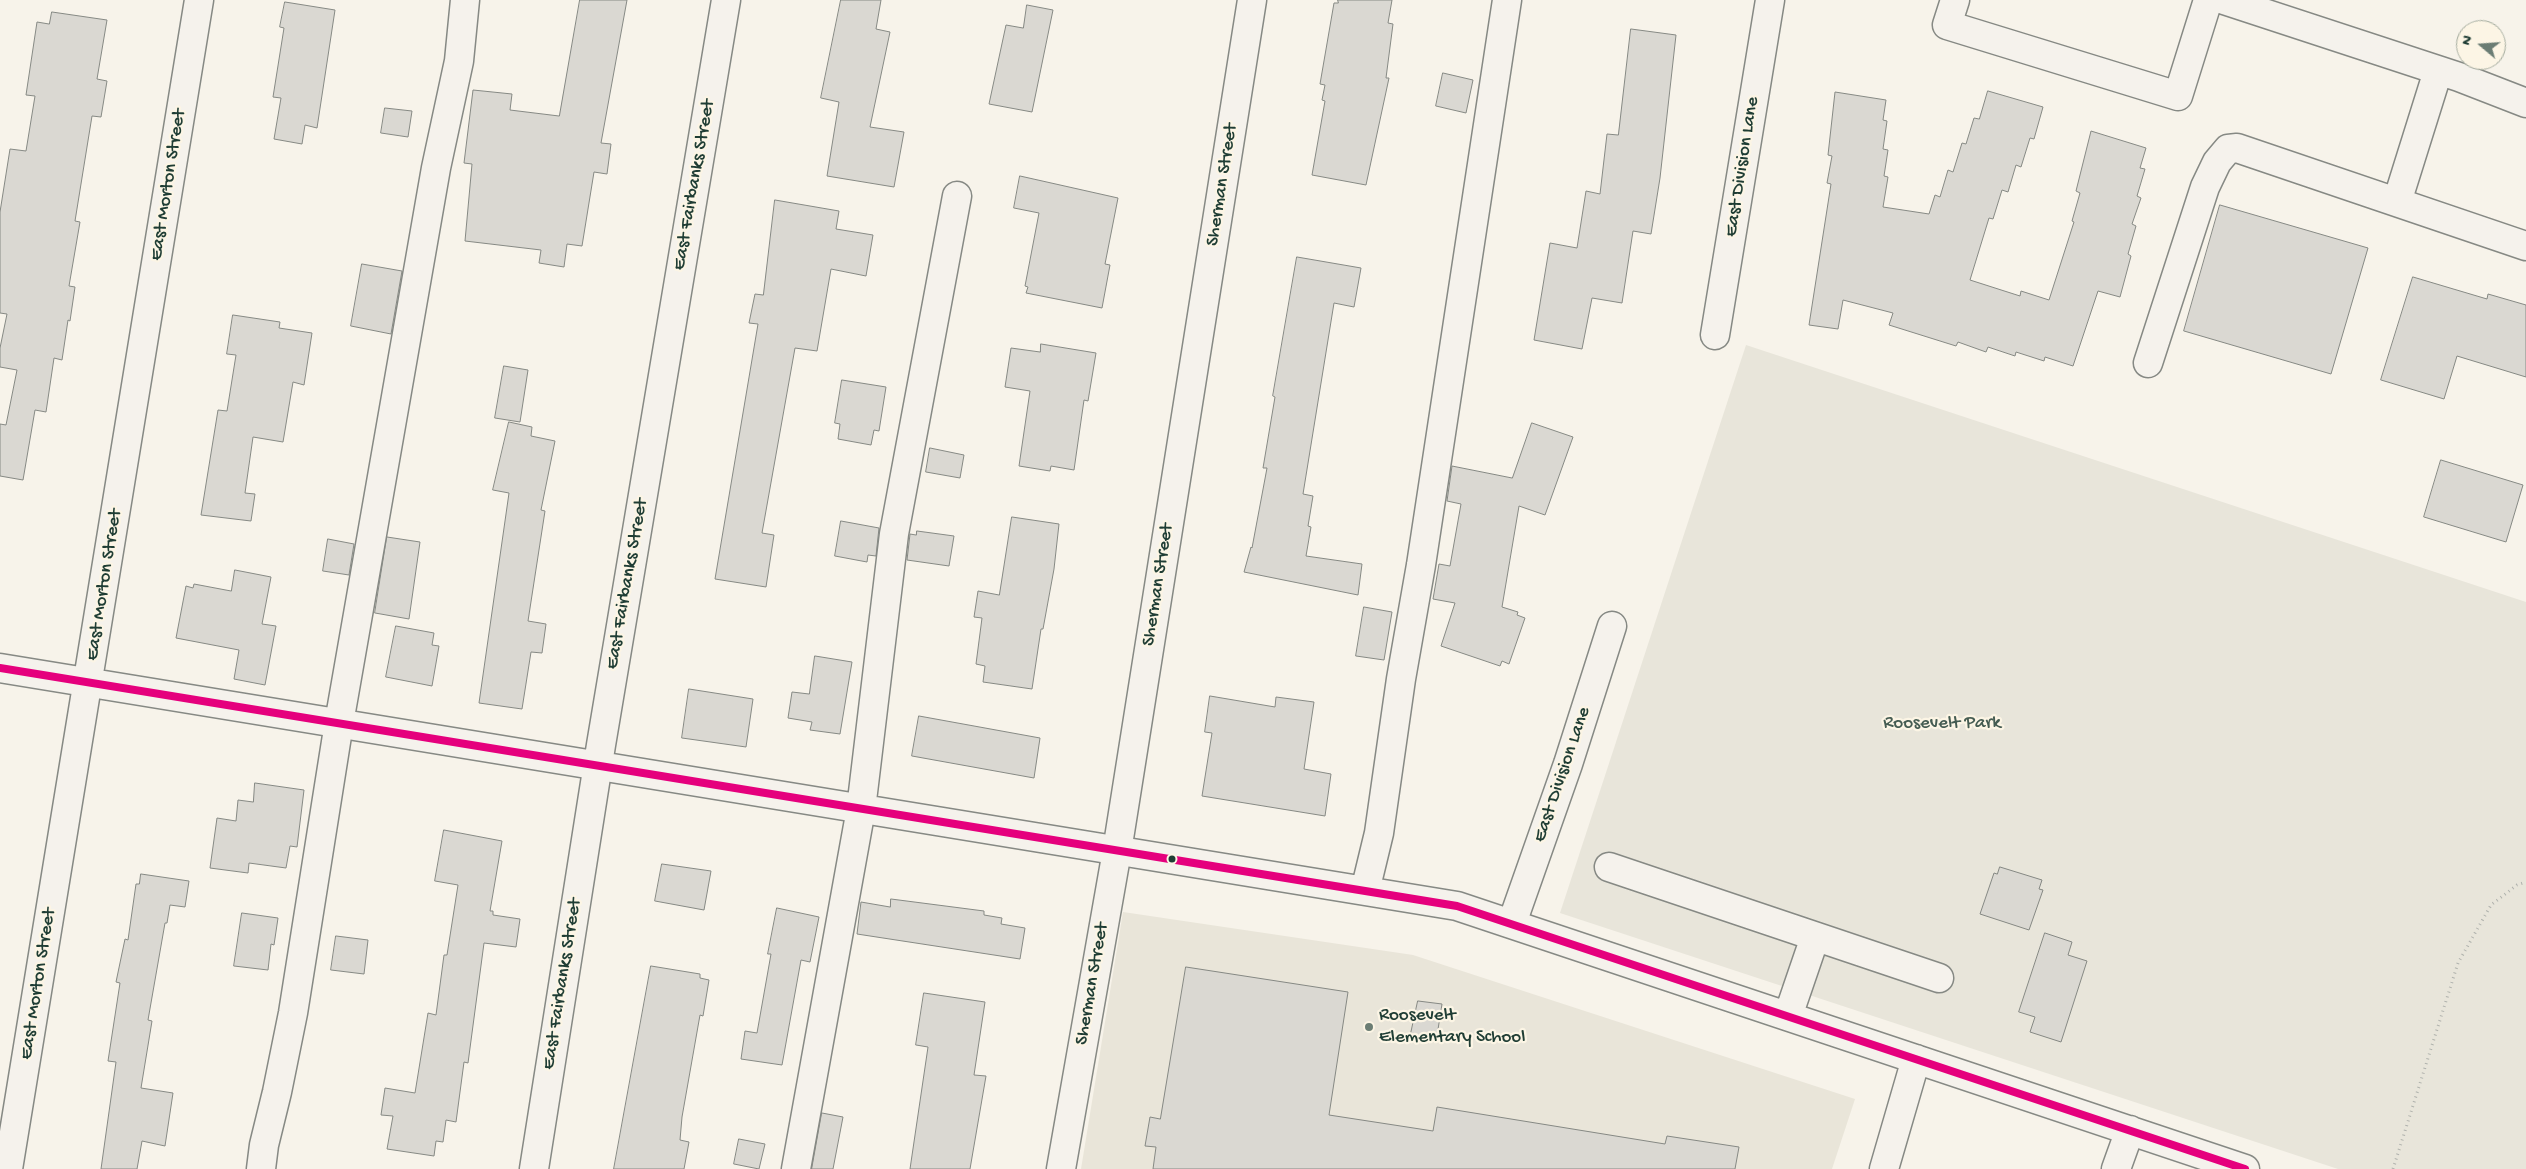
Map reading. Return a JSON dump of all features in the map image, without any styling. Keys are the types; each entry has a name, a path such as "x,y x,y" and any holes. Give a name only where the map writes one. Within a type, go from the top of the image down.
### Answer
{"street":[{"name":"East Morton Street","path":"8,1169 199,0"},
{"path":"261,1169 264,1145 293,1013 339,723 436,168 459,61 465,0"},
{"name":"East Fairbanks Street","path":"534,1169 598,766 726,0"},
{"name":"Sherman Street","path":"1061,1169 1116,851 1252,0"},
{"path":"1365,891 1379,832 1401,678 1421,565 1508,0"},
{"name":"East Division Lane","path":"1715,335 1770,0"},
{"path":"1955,0 1947,25 2178,96 2208,0"},
{"path":"2224,0 2526,103"},
{"path":"2397,202 2438,72"},
{"path":"2148,363 2205,188 2217,162 2228,149 2238,148 2526,246"},
{"path":"796,1169 861,809 894,534 957,196"},
{"name":"East Division Lane","path":"1512,923 1568,764 1612,626"},
{"path":"0,668 89,681 1457,906 2245,1169"},
{"path":"1609,867 1939,978"},
{"path":"1788,1016 1815,936"},
{"path":"1884,1169 1916,1059"},
{"path":"2116,1169 2130,1130"}],"path":[{"path":"2393,1169 2458,963 2491,905 2517,885 2526,882"}],"shaded area":[{"name":"Roosevelt Elementary School","path":"1123,912 1413,955 1855,1099 1832,1169 1081,1169"}],"green space":[{"name":"Roosevelt Park","path":"1746,345 2526,602 2526,1169 2338,1169 1560,913"}],"building":[{"path":"580,0 627,0 601,143 611,144 607,174 594,172 582,246 567,244 564,267 539,263 541,250 465,241 472,164 464,163 473,90 512,94 510,110 559,116"},
{"path":"841,0 881,0 876,29 890,32 870,127 904,132 894,187 827,176 839,102 821,98"},
{"path":"1338,0 1392,0 1388,23 1393,24 1386,78 1389,78 1366,185 1312,175 1325,101 1322,100 1325,85 1320,84 1334,3 1338,3"},
{"path":"285,2 335,10 317,128 305,125 302,144 274,139 281,98 273,97 284,28 280,27"},
{"path":"1027,5 1053,10 1032,112 989,104 1006,25 1023,28"},
{"path":"52,12 107,20 97,79 107,81 101,117 92,116 75,221 80,222 69,286 75,287 62,360 54,358 46,412 35,410 23,480 0,476 0,424 6,425 17,370 0,367 0,348 7,314 0,313 0,212 10,149 26,151 35,96 26,95 37,22 49,24"},
{"path":"1631,29 1676,35 1660,178 1651,234 1633,231 1622,303 1592,298 1582,349 1534,340 1550,243 1577,248 1586,191 1600,194 1607,134 1618,135"},
{"path":"1443,73 1473,80 1466,113 1436,106"},
{"path":"1988,91 2043,107 2034,139 2030,138 2021,167 2016,165 2008,192 2002,190 1993,219 1989,218 1970,280 2020,296 2021,291 2049,300 2074,222 2072,221 2080,193 2076,191 2091,131 2146,148 2140,168 2145,169 2137,196 2141,198 2132,224 2136,226 2128,254 2131,256 2120,297 2098,291 2073,366 2045,357 2044,361 2016,352 2015,356 1988,347 1986,352 1958,342 1956,346 1889,325 1893,313 1843,300 1838,329 1809,325 1831,184 1827,183 1832,156 1828,155 1835,92 1886,100 1883,120 1887,121 1883,149 1888,150 1884,176 1888,177 1883,207 1929,214 1935,195 1940,197 1948,170 1953,172 1962,143 1966,144 1974,118 1979,119"},
{"path":"385,108 412,111 408,137 381,133"},
{"path":"1020,176 1118,198 1105,264 1110,265 1102,308 1026,293 1028,287 1025,286 1039,213 1014,208"},
{"path":"775,200 839,211 836,229 873,235 866,276 831,269 817,351 795,348 762,533 774,535 766,587 715,579 758,324 749,323 755,294 763,295"},
{"path":"2220,205 2368,248 2331,374 2184,331"},
{"path":"1297,257 1361,268 1354,307 1334,303 1303,494 1313,496 1308,526 1311,527 1306,556 1362,564 1358,595 1244,572 1252,548 1267,468 1263,468 1275,397 1273,396"},
{"path":"362,264 402,271 391,334 351,326"},
{"path":"2413,277 2487,299 2488,294 2526,305 2526,377 2457,356 2444,399 2381,380"},
{"path":"233,315 280,322 279,328 312,333 304,385 293,382 283,442 253,437 245,493 255,494 251,521 201,515 218,410 227,411 236,355 227,354"},
{"path":"1041,344 1096,353 1088,401 1084,400 1074,470 1051,466 1050,471 1019,466 1030,391 1005,387 1011,348 1040,352"},
{"path":"504,366 528,370 520,422 495,418"},
{"path":"842,380 886,387 879,431 874,430 871,445 838,439 840,424 835,423"},
{"path":"509,422 532,427 531,436 555,441 541,510 545,511 528,621 546,624 542,653 531,652 522,709 479,703 509,493 493,490"},
{"path":"1532,423 1573,437 1545,515 1519,506 1502,607 1518,612 1517,615 1525,618 1509,664 1502,661 1500,666 1441,646 1455,603 1433,599 1439,564 1450,566 1461,504 1447,501 1452,466 1512,478"},
{"path":"930,448 964,455 960,478 926,472"},
{"path":"2441,460 2523,485 2506,542 2424,517"},
{"path":"1012,517 1059,524 1054,569 1043,629 1041,629 1032,689 983,682 985,666 976,664 982,618 974,617 978,591 999,595"},
{"path":"841,521 879,528 876,556 868,555 867,562 835,556"},
{"path":"917,531 954,536 949,566 907,560 910,534 916,535"},
{"path":"387,537 420,542 409,619 375,613"},
{"path":"328,539 354,544 349,575 323,571"},
{"path":"235,570 271,577 262,624 276,626 265,685 234,679 239,650 176,638 186,586 193,588 194,584 231,591"},
{"path":"1364,607 1392,612 1384,660 1356,656"},
{"path":"396,626 434,633 432,645 439,646 432,686 386,677"},
{"path":"815,656 852,662 840,734 810,730 812,722 788,718 792,692 809,694"},
{"path":"689,689 753,699 746,747 682,738"},
{"path":"1210,696 1275,707 1276,697 1314,702 1304,769 1331,774 1325,816 1202,796 1212,733 1205,732"},
{"path":"919,716 1040,738 1034,778 912,756"},
{"path":"255,783 304,790 297,847 290,846 286,868 249,863 248,873 210,868 217,818 236,821 238,800 253,802"},
{"path":"444,830 502,841 490,911 493,911 493,915 520,919 516,947 484,943 468,1063 464,1062 456,1122 446,1120 443,1142 436,1141 434,1156 387,1149 393,1116 381,1115 385,1088 415,1093 428,1013 436,1015 444,955 447,955 458,885 435,881"},
{"path":"662,864 711,871 704,910 655,901"},
{"path":"2000,867 2042,880 2039,889 2043,890 2029,930 1980,914 1994,873 1997,874"},
{"path":"141,874 189,881 185,907 170,905 167,923 165,923 148,1020 152,1021 141,1088 173,1093 165,1146 142,1141 137,1169 101,1169 116,1062 108,1061 120,983 116,982 125,939 128,940 136,884 139,884"},
{"path":"891,899 984,911 984,915 1002,918 1001,924 1025,928 1020,959 857,934 861,902 890,907"},
{"path":"777,908 819,917 810,962 801,960 782,1065 741,1059 745,1031 757,1033 771,954 768,954"},
{"path":"242,913 278,918 274,945 271,944 268,970 234,966"},
{"path":"2045,933 2072,942 2068,955 2087,961 2061,1042 2030,1032 2035,1017 2019,1012"},
{"path":"336,936 368,940 364,974 331,970"},
{"path":"651,966 700,974 700,978 709,980 703,1016 700,1015 682,1117 680,1140 689,1142 684,1169 614,1169"},
{"path":"1186,967 1348,992 1329,1115 1433,1131 1437,1107 1665,1144 1667,1136 1739,1147 1735,1169 1153,1169 1156,1147 1145,1146 1150,1117 1160,1119"},
{"path":"924,993 985,1002 974,1075 986,1076 970,1169 910,1169 928,1047 916,1045"},
{"path":"1418,1001 1442,1004 1436,1042 1410,1038"},
{"path":"822,1113 843,1117 833,1169 812,1169"},
{"path":"739,1139 765,1144 759,1169 734,1164"}],"transit line":[{"path":"0,668 1457,906 2245,1169"}],"place":[{"name":"Roosevelt Elementary School","path":"1369,1027"}]}
